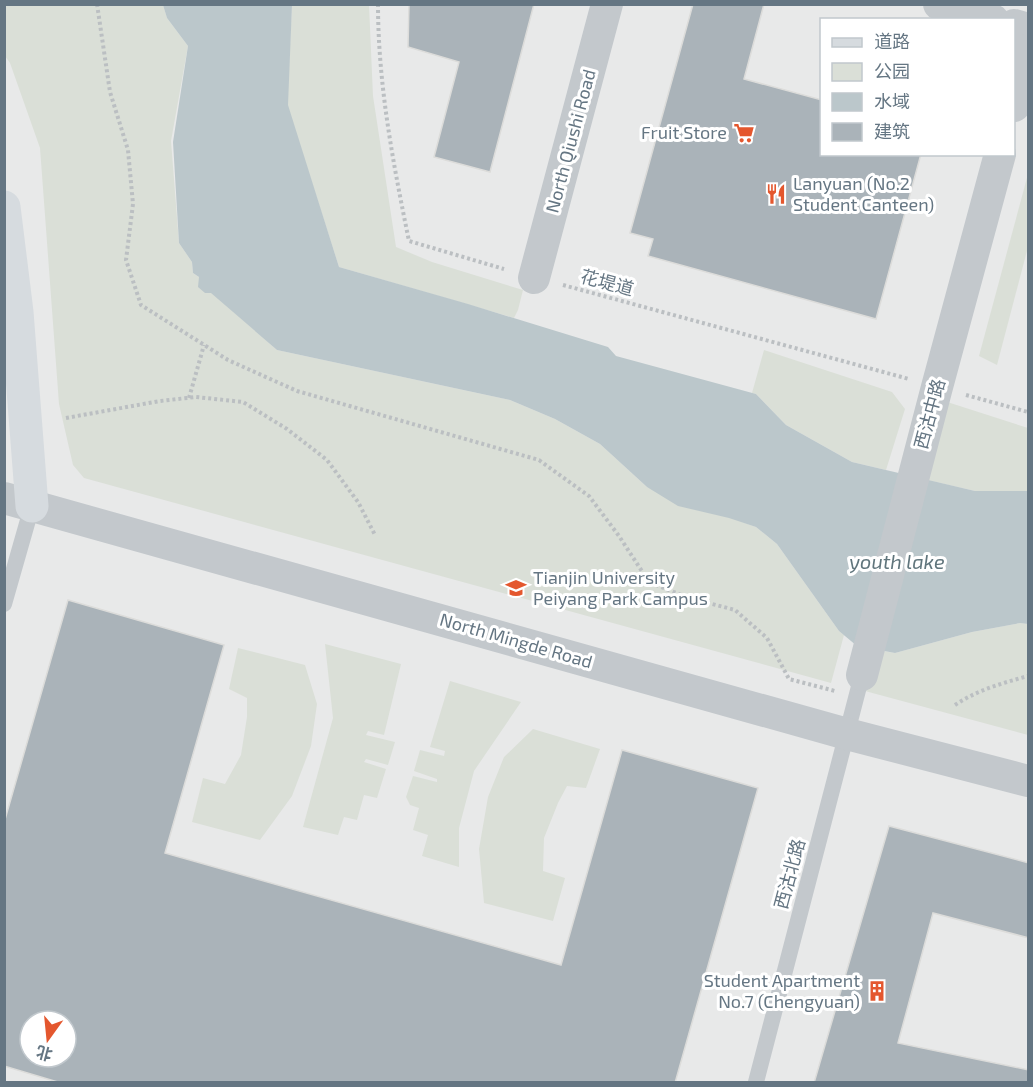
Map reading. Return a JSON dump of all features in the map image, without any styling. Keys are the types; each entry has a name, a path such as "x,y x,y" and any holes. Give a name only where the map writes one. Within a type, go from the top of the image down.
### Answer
{"street":[{"name":"North Qiushi Road","path":"534,278 607,4"},
{"path":"939,4 986,18"},
{"path":"1015,101 1029,50"},
{"name":"西沽中路","path":"859,686 999,156"},
{"path":"4,207 17,312 18,502"},
{"name":"North Mingde Road","path":"18,502 847,734 1029,782"}],"lane":[{"path":"4,604 18,502"},
{"name":"西沽北路","path":"756,1083 859,686"}],"path":[{"path":"97,4 110,92 128,150 133,204 126,260 141,305 228,360 297,391 539,460 589,496 649,582 686,597 735,610 767,638 789,679 859,686"},
{"name":"花堤道","path":"378,4 378,31 390,148 409,241 534,278 1029,412"},
{"path":"189,398 204,345"},
{"path":"66,418 196,397 243,402 286,429 327,460 358,502 375,535"},
{"path":"955,705 969,696 1029,676"}],"shaded area":[{"name":"Tianjin University Peiyang Park Campus","path":"5,5 1028,5 1028,1082 5,1082"}],"green space":[{"path":"4,5 163,5 167,18 188,46 171,141 179,243 192,262 193,273 199,277 205,293 211,292 277,350 510,400 555,419 600,444 647,487 756,527 777,544 844,635 831,683 84,478 73,465 59,404 40,148 10,63 5,56"},
{"path":"292,5 369,5 373,96 396,247 432,262 523,290 514,318 339,267 287,105"},
{"path":"1028,174 1028,247 997,365 979,356"},
{"path":"764,350 892,392 905,409 886,470 852,462 786,425 756,394 752,393"},
{"path":"941,400 1028,428 1028,491 975,491 919,478"},
{"path":"1020,623 1028,624 1028,735 865,691 877,650 895,653 972,632"},
{"path":"325,644 401,664 384,735 368,731 366,735 395,742 388,765 366,759 364,762 386,769 377,798 364,795 357,820 344,817 338,835 303,827 333,718"},
{"path":"238,648 305,665 317,704 311,746 292,796 260,840 192,822 203,778 225,784 241,755 247,717 247,698 229,689"},
{"path":"450,681 521,702 474,771 459,828 459,867 422,856 428,835 413,830 419,808 410,805 406,797 413,776 437,782 437,779 414,771 420,750 444,756 445,751 430,747"},
{"path":"533,729 600,749 586,788 567,786 544,838 543,871 565,878 553,921 484,903 479,849 488,797 504,757"}],"water":[{"name":"youth lake","path":"163,5 292,5 288,105 339,267 608,347 616,356 756,394 786,425 852,462 975,491 1028,491 1028,624 1020,623 972,632 895,653 857,646 839,631 777,544 756,527 678,506 647,487 600,444 555,419 510,400 277,350 211,293 205,293 198,287 199,277 193,273 192,262 179,243 173,142 188,46 167,18"}],"building":[{"path":"409,4 534,4 490,172 434,157 459,62 408,47"},
{"name":"Lanyuan (No.2 Student Canteen)","path":"693,4 764,4 744,79 820,99 820,156 920,156 876,319 648,256 653,239 630,233"},
{"path":"68,600 224,645 165,853 561,965 622,750 758,788 675,1083 61,1083 4,1066 4,823"},
{"name":"Student Apartment No.7 (Chengyuan)","path":"889,826 1029,863 1029,938 933,913 898,1043 1029,1070 1029,1083 814,1083"}],"place":[{"name":"Fruit Store","path":"744,133"},
{"name":"Lanyuan (No.2 Student Canteen)","path":"776,194"},
{"name":"Tianjin University Peiyang Park Campus","path":"516,588"},
{"name":"Student Apartment No.7 (Chengyuan)","path":"877,991"}]}
